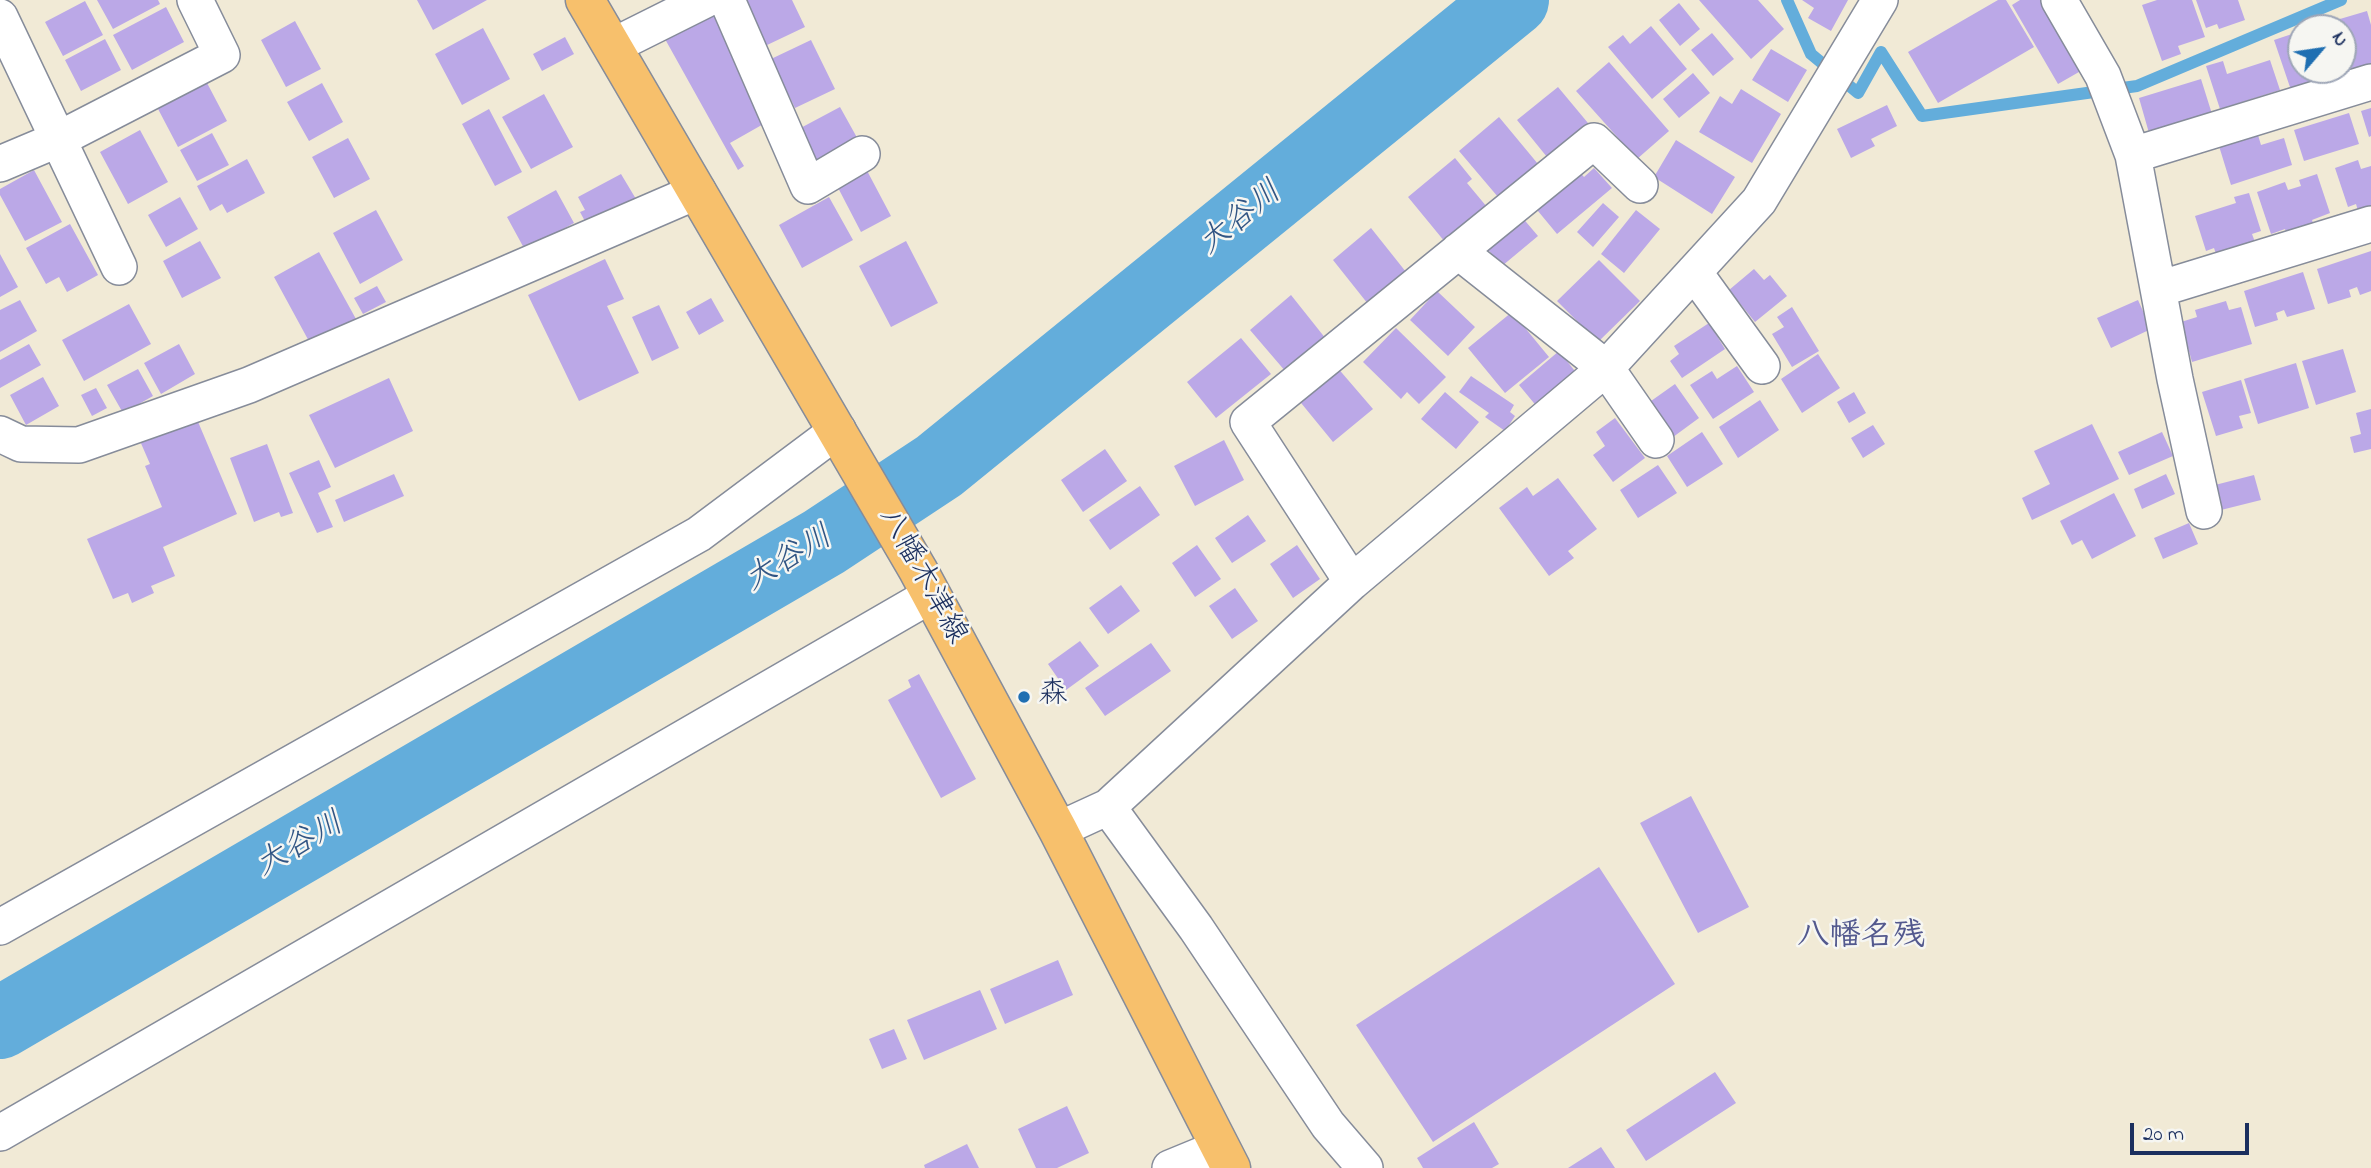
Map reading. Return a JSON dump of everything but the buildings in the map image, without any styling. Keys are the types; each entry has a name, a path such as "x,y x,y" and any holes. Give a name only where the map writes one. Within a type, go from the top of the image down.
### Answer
{"main road":[{"name":"八幡木津線","path":"585,0 845,440 924,582 1058,830 1226,1158"}],"street":[{"path":"0,164 59,139 222,55 195,0"},
{"path":"612,46 705,0"},
{"path":"727,0 808,186 862,154"},
{"path":"1058,830 1108,807 1352,582 1606,368 1759,201 1880,0"},
{"path":"2059,0 2103,76 2133,155 2175,379 2204,511"},
{"path":"0,17 119,267"},
{"path":"2133,155 2371,82"},
{"path":"1352,582 1248,422 1594,141 1640,185"},
{"path":"0,434 21,444 79,445 92,441 249,385 698,191"},
{"path":"2159,289 2371,224"},
{"path":"1458,251 1606,368 1656,440"},
{"path":"1694,272 1762,366"},
{"path":"0,927 699,534 845,440"},
{"path":"0,1133 924,582"},
{"path":"1108,807 1196,928 1328,1125 1365,1168"},
{"path":"1170,1168 1226,1158"}],"waterway":[{"name":"大谷川","path":"0,1023 824,542 939,466 1513,0"},
{"path":"1787,0 1811,54 1858,93 1881,52 1922,116 2137,86 2341,0"}],"place":[{"name":"森","path":"1024,697"}],"district":[{"name":"八幡名残","path":"1861,939"}]}
